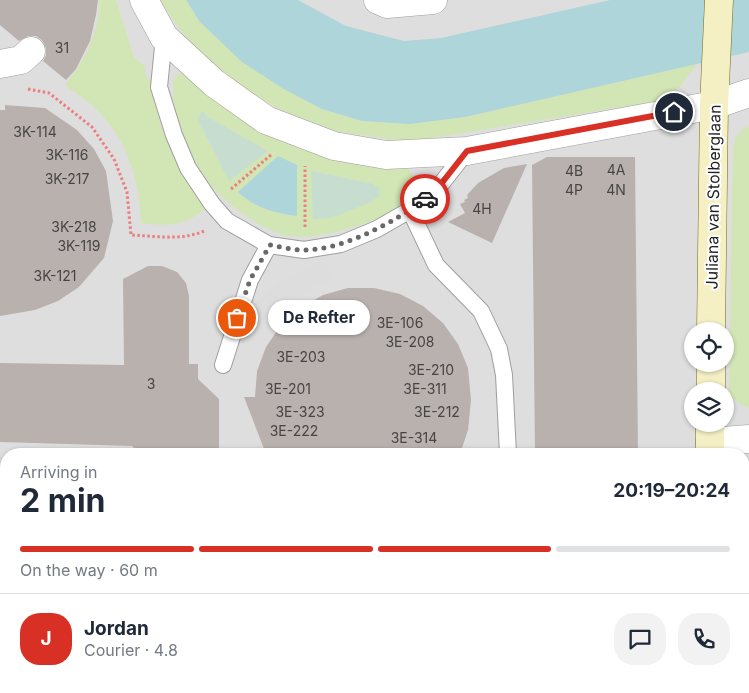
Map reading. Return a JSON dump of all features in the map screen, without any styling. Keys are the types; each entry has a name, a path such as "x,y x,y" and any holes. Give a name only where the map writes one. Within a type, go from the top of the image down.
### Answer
{"street":[{"path":"144,0 164,37 214,83 266,120 334,146 386,155 467,151 714,104 749,93"},
{"path":"378,0 387,4 425,1"},
{"name":"Juliana van Stolberglaan","path":"711,322 714,104 720,0"},
{"path":"0,64 21,60 31,51"},
{"path":"710,440 749,439"}],"lane":[{"path":"164,37 159,86 165,110 188,168 212,204 227,221 270,245 304,250 341,244 377,229 410,210 437,189 467,151"},
{"path":"410,210 436,266 481,311 498,349 504,375 508,448"},
{"path":"223,366 250,280 270,245"}],"path":[{"path":"24,89 49,93 92,127 114,160 127,192 132,234 173,238 193,236 227,221"},
{"path":"212,204 278,149"},
{"path":"304,250 305,160"},
{"path":"295,225 314,224"}],"shaded area":[{"path":"0,0 749,0 749,448 0,448"},
{"path":"312,265 325,265 332,281 312,287 297,297 262,329 250,314 262,297 277,283"}],"green space":[{"path":"99,0 116,0 134,58 144,65 147,79 152,78 162,129 172,153 205,209 182,222 167,225 141,223 135,179 126,151 119,138 97,110 65,85 79,66 90,46 97,23"},
{"path":"160,0 186,0 200,22 322,109 362,121 410,124 465,117 697,64 679,88 659,101 408,142 329,130 278,109 233,81 209,62 192,45"},
{"path":"181,72 190,74 407,167 420,186 407,201 391,212 354,227 311,237 283,235 269,229 233,207 212,187 194,165 179,134 174,112 173,87 174,80","holes":["202,112 208,117 268,151 229,180 203,131","311,171 373,184 341,213 331,218","238,192 297,216 265,209 244,198"]},
{"path":"202,111 208,117 268,151 229,181 198,120"},
{"path":"746,126 749,127 749,408 734,399 734,382 729,382 729,372 734,372 734,322 730,322 733,148 736,136"},
{"path":"311,171 373,184 379,188 380,195 371,202 331,218 313,219"}],"water":[{"path":"186,0 298,0 346,26 404,41 441,38 610,0 749,0 749,52 465,117 410,124 362,121 322,109 282,88 242,62 200,22"},
{"path":"278,156 297,165 297,216 265,209 244,198 238,192"}],"building":[{"path":"0,0 98,0 90,41 76,69 66,80 43,61 46,55 46,48 42,40 36,36 28,36 19,41 0,25"},
{"path":"5,105 45,108 77,130 94,149 106,171 113,221 104,258 79,287 58,301 35,310 0,316 0,110 5,110"},
{"path":"547,157 635,157 638,448 535,448 532,165"},
{"path":"527,164 492,243 448,222 465,213 460,204 465,202 464,200 468,198 467,195 478,183 504,168"},
{"path":"148,266 162,266 177,272 186,283 189,296 189,364 198,364 198,379 219,399 219,448 134,448 132,446 0,442 0,363 124,365 123,279"},
{"path":"348,288 374,288 400,294 423,306 443,323 458,344 468,368 471,400 468,430 462,448 264,448 244,397 255,397 257,371 266,347 281,325 300,308 323,295"}],"way so far":[{"path":"237,318 250,280 270,245 304,250 341,244 377,229 425,199"}],"place":[{"name":"De Refter","path":"237,318"}],"route":[{"path":"425,199 437,189 467,151 674,112"}]}
